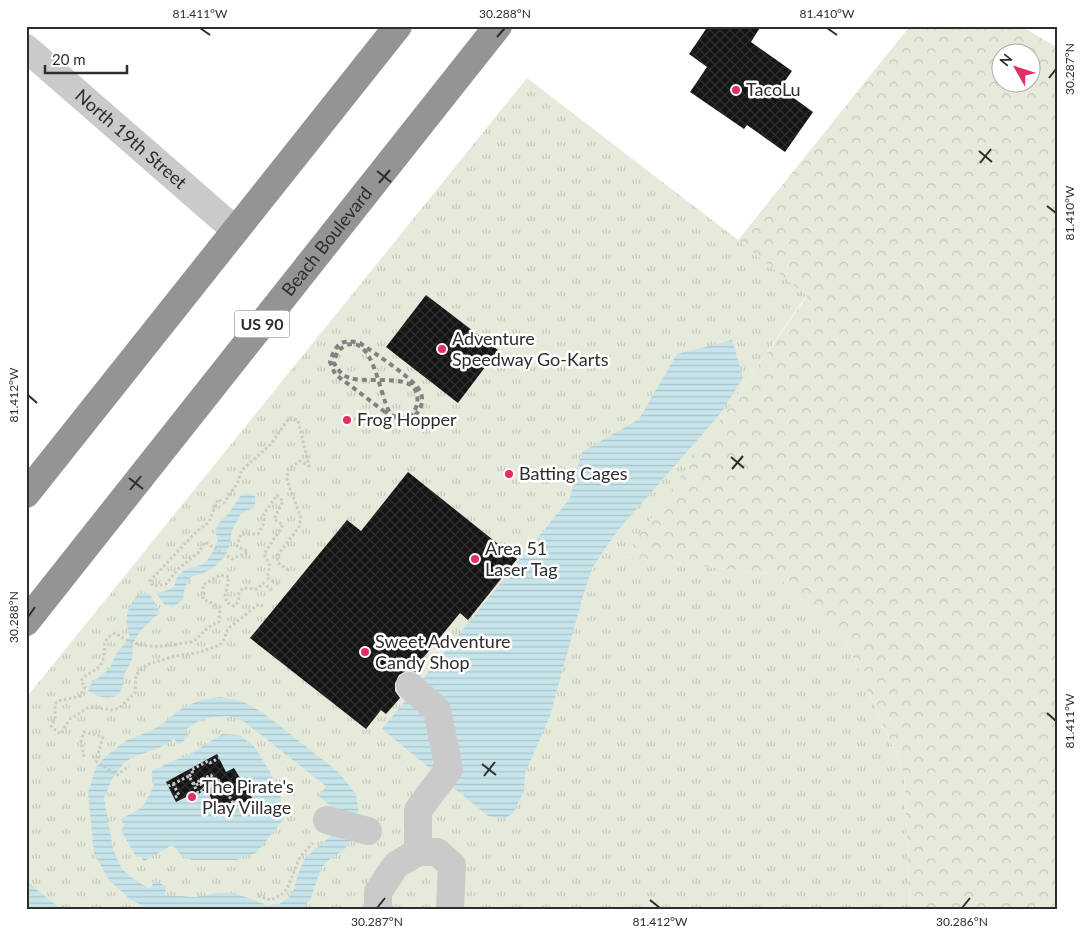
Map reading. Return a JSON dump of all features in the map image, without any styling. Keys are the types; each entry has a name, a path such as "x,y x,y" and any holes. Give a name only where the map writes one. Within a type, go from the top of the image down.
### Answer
{"highway":[{"path":"26,494 398,26"},
{"name":"Beach Boulevard","path":"26,622 498,26"}],"street":[{"name":"North 19th Street","path":"26,48 235,230"},
{"path":"410,686 437,710 449,770 418,810 418,852"},
{"path":"321,830 368,831"},
{"path":"378,909 378,892 396,865 418,852 436,852 452,865 450,909"}],"path":[{"path":"278,584 267,578 270,566 264,554 283,525 274,519 283,501 277,495 264,514 264,523 258,534 241,534 237,546 248,552 232,559 205,542 199,552 178,569 166,584 153,586 150,581 196,532 209,522 218,499 224,503 238,482 241,471 271,444 289,418 298,420 308,466 300,461 288,469 287,480 301,518 299,527 277,556 278,563 288,570"},
{"path":"262,606 259,604 254,607 230,627 220,645 197,653 175,656 146,665 136,676 135,692 119,708 113,710 89,707 70,719 60,734 51,726 55,719 55,704 58,701 81,696 85,687 81,681 84,676 97,669 103,659 103,646 108,637 115,633 137,644 158,648 191,642 209,625 219,622 220,607 203,599 203,585 220,575 229,577 225,596 227,603 234,606 238,602 238,593 243,588 257,589 263,583 273,591"},
{"path":"84,756 81,742 84,732 103,736 97,762 117,775 129,766"},
{"path":"168,786 193,773 191,770 208,761 210,763 219,758"},
{"path":"211,775 215,782 203,789 200,783 194,785 211,775"},
{"path":"187,776 198,793 220,780"},
{"path":"173,784 179,795 174,798"},
{"path":"227,792 238,814"},
{"path":"217,812 229,808 238,800 241,804"},
{"path":"258,896 271,900 287,889 300,857 321,830"}],"green space":[{"path":"910,26 1021,26 1058,48 1058,909 910,909 904,772 846,642 776,575 624,557 807,296 738,240"},
{"path":"527,78 807,295 625,557 776,575 846,642 904,772 910,909 26,909 26,698"}],"water":[{"path":"732,340 743,378 720,414 618,530 592,568 550,716 525,773 524,791 513,813 504,819 488,816 382,729 570,498 582,452 639,419 677,354"},
{"path":"248,493 255,496 255,507 240,514 231,532 230,543 220,562 210,570 191,577 184,589 183,600 173,607 165,605 156,593 170,589 184,571 206,562 218,540 215,531 220,522 229,513 241,495"},
{"path":"143,593 150,594 160,613 146,625 135,639 132,658 120,692 112,697 102,697 88,691 90,685 110,668 116,654 130,637 127,625 128,611 136,596"},
{"path":"220,697 241,701 262,712 337,771 356,795 359,815 353,837 345,849 321,868 310,900 302,909 150,909 131,900 109,880 94,853 88,793 96,767 107,755 127,740 151,731 184,707 201,700","holes":["228,716 243,721 326,786 319,796 337,811 332,835 305,858 294,889 288,898 279,904 267,905 234,893 216,893 195,897 165,895 166,886 154,881 150,889 132,878 121,868 113,849 104,798 112,779 123,764 131,758 161,747 174,739 179,745 189,736 184,731 200,721"]},
{"name":"The Pirate's Play Village","path":"222,734 239,735 254,746 270,772 280,795 283,820 256,853 236,860 192,860 183,857 172,845 144,861 140,856 136,857 121,830 124,826 121,819 143,807 154,786 151,775 153,770 194,752"},
{"path":"26,881 61,909 26,909"}],"building":[{"name":"TacoLu","path":"708,26 761,26 751,42 792,71 780,88 813,112 785,152 747,125 744,129 690,92 707,67 689,54"},
{"name":"Adventure Speedway Go-Karts","path":"426,295 498,350 458,403 386,347"},
{"path":"408,472 517,559 468,620 460,613 414,669 419,674 413,671 406,671 399,675 395,683 395,691 400,698 386,714 381,710 366,729 250,638 347,520 361,531"},
{"path":"217,754 226,772 234,768 252,798 219,816 207,789 191,798 190,795 176,802 166,782"}],"railway":[{"path":"385,412 335,374 330,362 334,351 343,342 360,343 402,373 420,391 422,403 417,413 408,420 396,420 392,416 391,414 390,412 386,403 379,381 374,369 363,349 356,344 341,348 334,363 345,376 365,380 374,380 384,380 393,380 409,384 414,388 417,403 410,416 399,418 392,415 390,415 385,412"}],"place":[{"name":"TacoLu","path":"736,90"},
{"name":"Adventure Speedway Go-Karts","path":"442,349"},
{"name":"Frog Hopper","path":"347,420"},
{"name":"Batting Cages","path":"509,474"},
{"name":"Area 51 Laser Tag","path":"475,559"},
{"name":"Sweet Adventure Candy Shop","path":"365,652"},
{"name":"The Pirate's Play Village","path":"192,797"}]}
